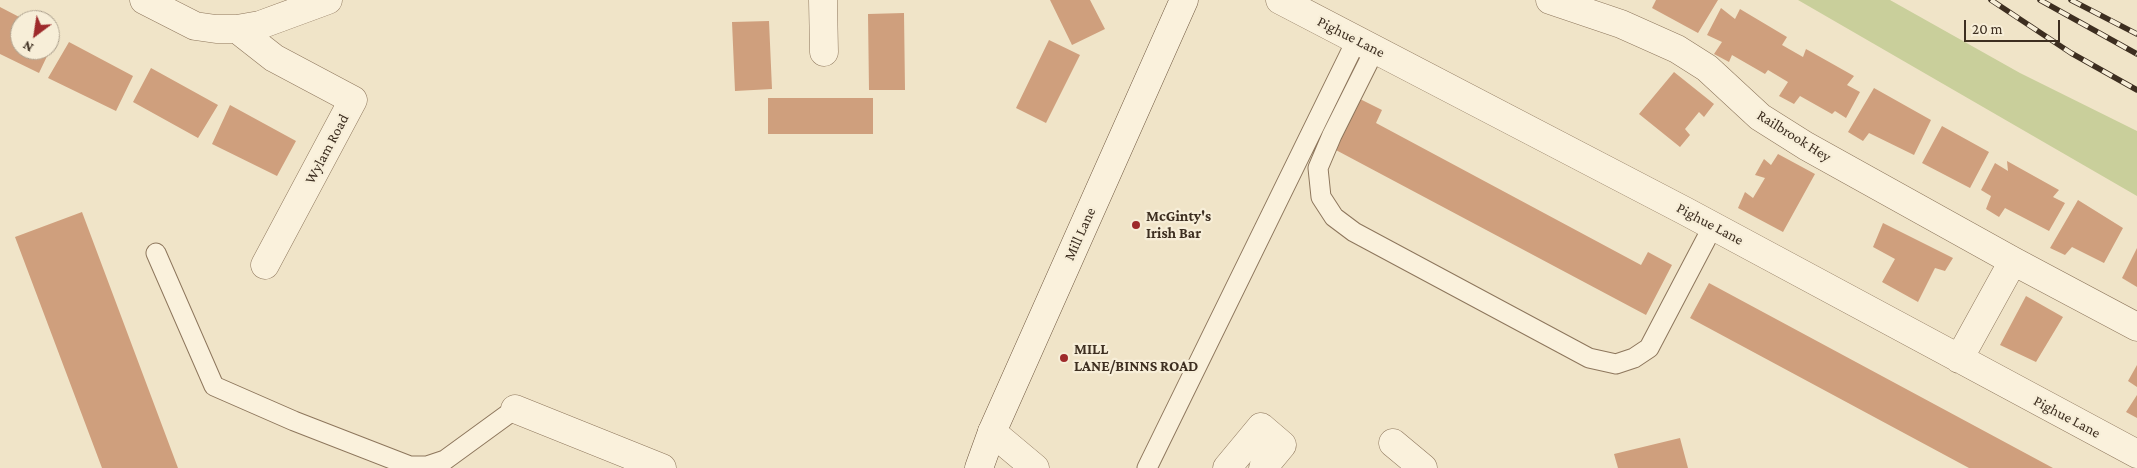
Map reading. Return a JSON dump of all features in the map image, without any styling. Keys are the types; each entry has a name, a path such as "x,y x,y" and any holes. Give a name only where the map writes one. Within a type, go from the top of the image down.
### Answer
{"street":[{"path":"144,0 195,26 216,29 260,25 328,0"},
{"path":"823,0 824,52"},
{"name":"Mill Lane","path":"979,468 992,432 1184,0"},
{"name":"Pighue Lane","path":"1280,0 1713,226 2137,454"},
{"name":"Railbrook Hey","path":"1550,0 1621,24 1677,49 1707,68 1760,117 1806,146 2013,261 2137,327"},
{"name":"Wylam Road","path":"238,28 274,58 353,100 265,265"},
{"path":"1959,359 2013,261"},
{"path":"514,409 662,468"},
{"path":"1226,468 1261,426 1282,445 1263,468"},
{"path":"992,432 1035,468"},
{"path":"1392,443 1416,466"}],"lane":[{"path":"1366,44 1318,168 1321,196 1334,217 1354,232 1589,358 1616,364 1634,358 1648,348 1662,325 1713,226"},
{"path":"1147,468 1366,44"},
{"path":"156,254 214,386 294,421 410,466 427,466 445,460 514,409"}],"green space":[{"path":"1798,0 1890,0 2020,73 2137,131 2137,196"}],"building":[{"path":"1050,0 1090,0 1105,29 1072,45"},
{"path":"1656,0 1718,0 1698,33 1652,8"},
{"path":"0,7 10,12 10,59 0,54"},
{"path":"1721,8 1735,19 1740,9 1787,37 1782,45 1803,57 1806,49 1854,76 1847,85 1860,92 1846,118 1835,111 1832,114 1800,96 1794,104 1779,96 1788,82 1768,70 1765,74 1732,55 1729,62 1714,54 1722,42 1707,35"},
{"path":"904,13 905,90 869,90 868,14"},
{"path":"769,21 772,89 735,91 732,22"},
{"path":"1049,40 1080,55 1046,123 1016,108"},
{"path":"69,42 133,76 116,111 48,78"},
{"path":"12,60 45,60 39,73"},
{"path":"151,68 218,105 198,138 133,102"},
{"path":"1674,72 1714,104 1704,117 1699,112 1685,129 1690,135 1680,147 1639,114"},
{"path":"1874,88 1931,120 1914,155 1869,133 1863,141 1848,132"},
{"path":"768,98 873,98 873,134 768,134"},
{"path":"1360,99 1382,110 1376,123 1641,265 1648,252 1672,265 1646,315 1334,149"},
{"path":"230,105 296,141 277,176 212,144"},
{"path":"1942,126 1989,152 1970,188 1922,163"},
{"path":"1778,154 1815,174 1783,232 1738,208 1745,192 1753,198 1765,178 1755,175 1764,159 1771,165"},
{"path":"2007,161 2059,190 2053,197 2065,203 2049,231 2005,208 1999,217 1986,209 1991,196 1981,190 1995,163 2008,171"},
{"path":"2078,200 2123,228 2104,263 2072,247 2065,255 2050,248"},
{"path":"82,212 178,468 102,468 15,237"},
{"path":"1883,223 1953,258 1945,271 1935,268 1918,302 1882,282 1895,259 1873,247"},
{"path":"2137,248 2137,287 2122,278"},
{"path":"1709,283 2053,468 1969,468 1690,318"},
{"path":"2026,296 2063,317 2036,362 2000,345"},
{"path":"2137,365 2137,387 2128,381"},
{"path":"2137,395 2137,418 2126,412"},
{"path":"1680,438 1688,468 1618,468 1614,454"}],"railway":[{"path":"1991,0 2071,53 2137,90"},
{"path":"2040,0 2137,54"},
{"path":"2071,0 2137,34"}],"place":[{"name":"McGinty's Irish Bar","path":"1136,225"},
{"name":"MILL LANE/BINNS ROAD","path":"1064,358"}]}
